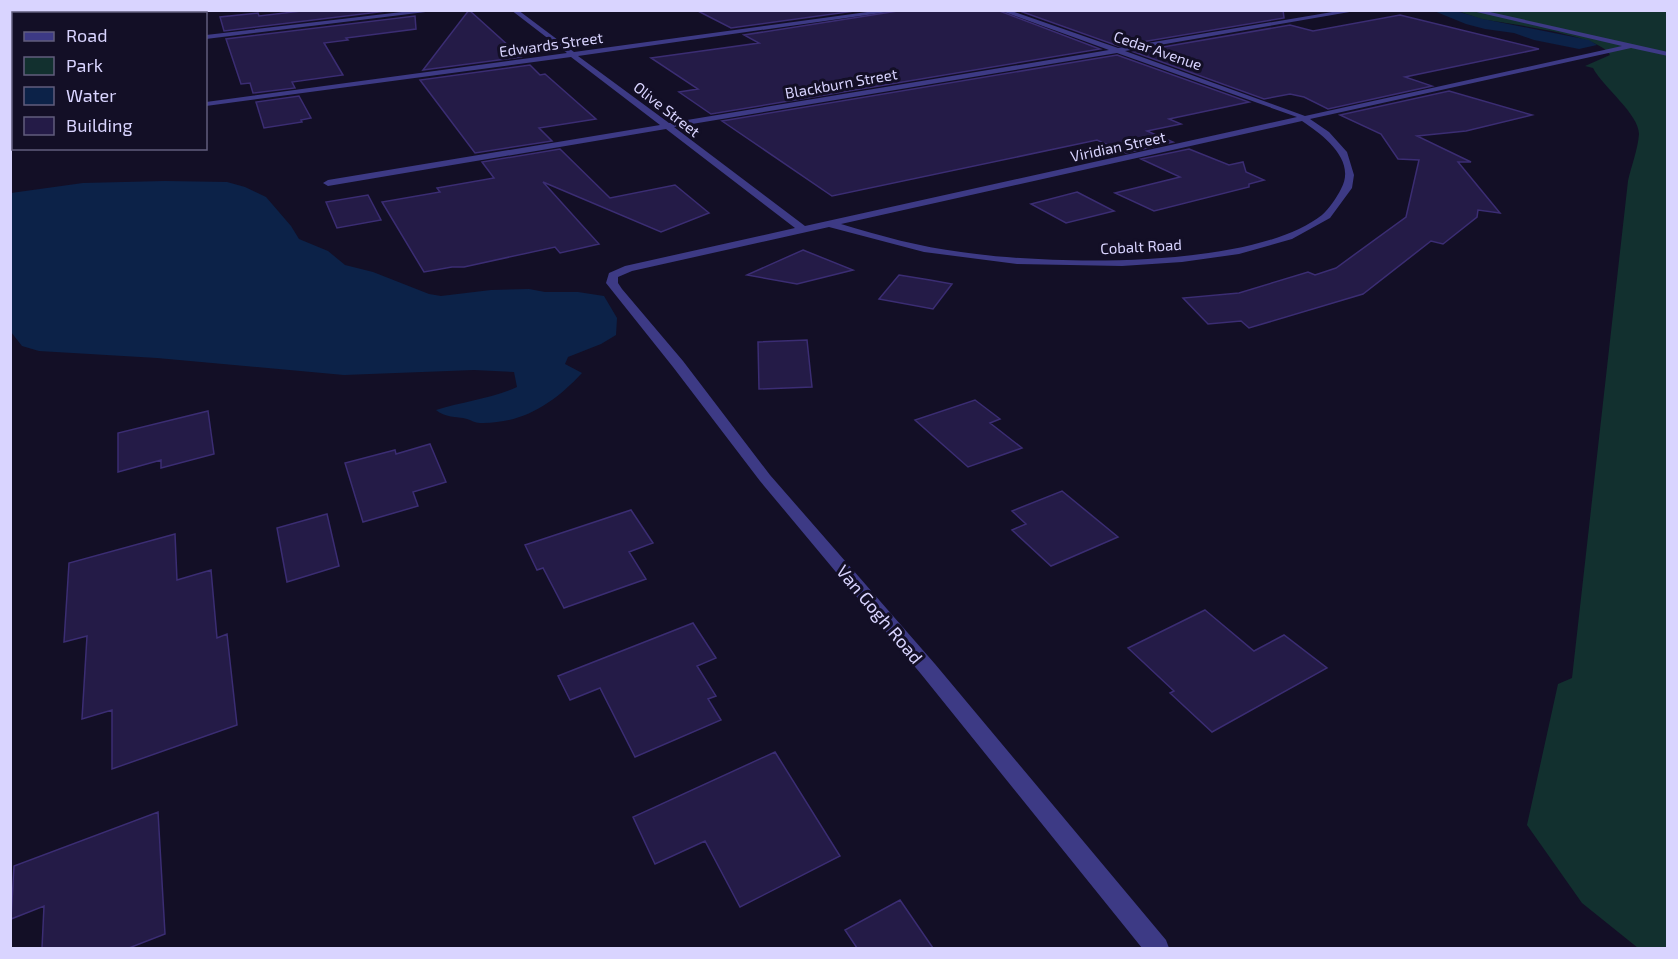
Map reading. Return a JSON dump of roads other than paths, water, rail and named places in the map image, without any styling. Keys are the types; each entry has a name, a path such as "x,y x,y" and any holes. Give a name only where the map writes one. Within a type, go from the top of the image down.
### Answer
{"street":[{"path":"207,37 439,10"},
{"name":"Olive Street","path":"514,10 803,229"},
{"name":"Edwards Street","path":"207,104 899,10"},
{"name":"Cedar Avenue","path":"1002,10 1282,108 1304,119"},
{"name":"Blackburn Street","path":"328,183 1358,10"},
{"path":"1471,10 1668,54"},
{"name":"Viridian Street","path":"613,275 629,268 1629,46"},
{"name":"Cobalt Road","path":"829,224 930,250 1015,262 1132,263 1198,257 1254,247 1293,234 1323,219 1334,210 1345,194 1350,174 1344,153 1336,143 1304,119"},
{"name":"Van Gogh Road","path":"613,275 612,283 678,364 765,478 928,669 1157,948"}],"water":[{"path":"1434,11 1456,11 1483,19 1589,40 1597,45 1579,49 1534,40 1514,33 1466,24"},
{"path":"227,182 245,187 266,197 299,239 328,251 345,265 373,272 429,294 441,296 491,290 529,289 604,296 617,318 616,335 601,344 568,357 565,364 582,373 560,394 537,410 510,420 480,423 447,416 436,410 517,387 514,372 474,370 344,375 157,358 39,351 22,346 11,332 11,193 83,183"}]}
